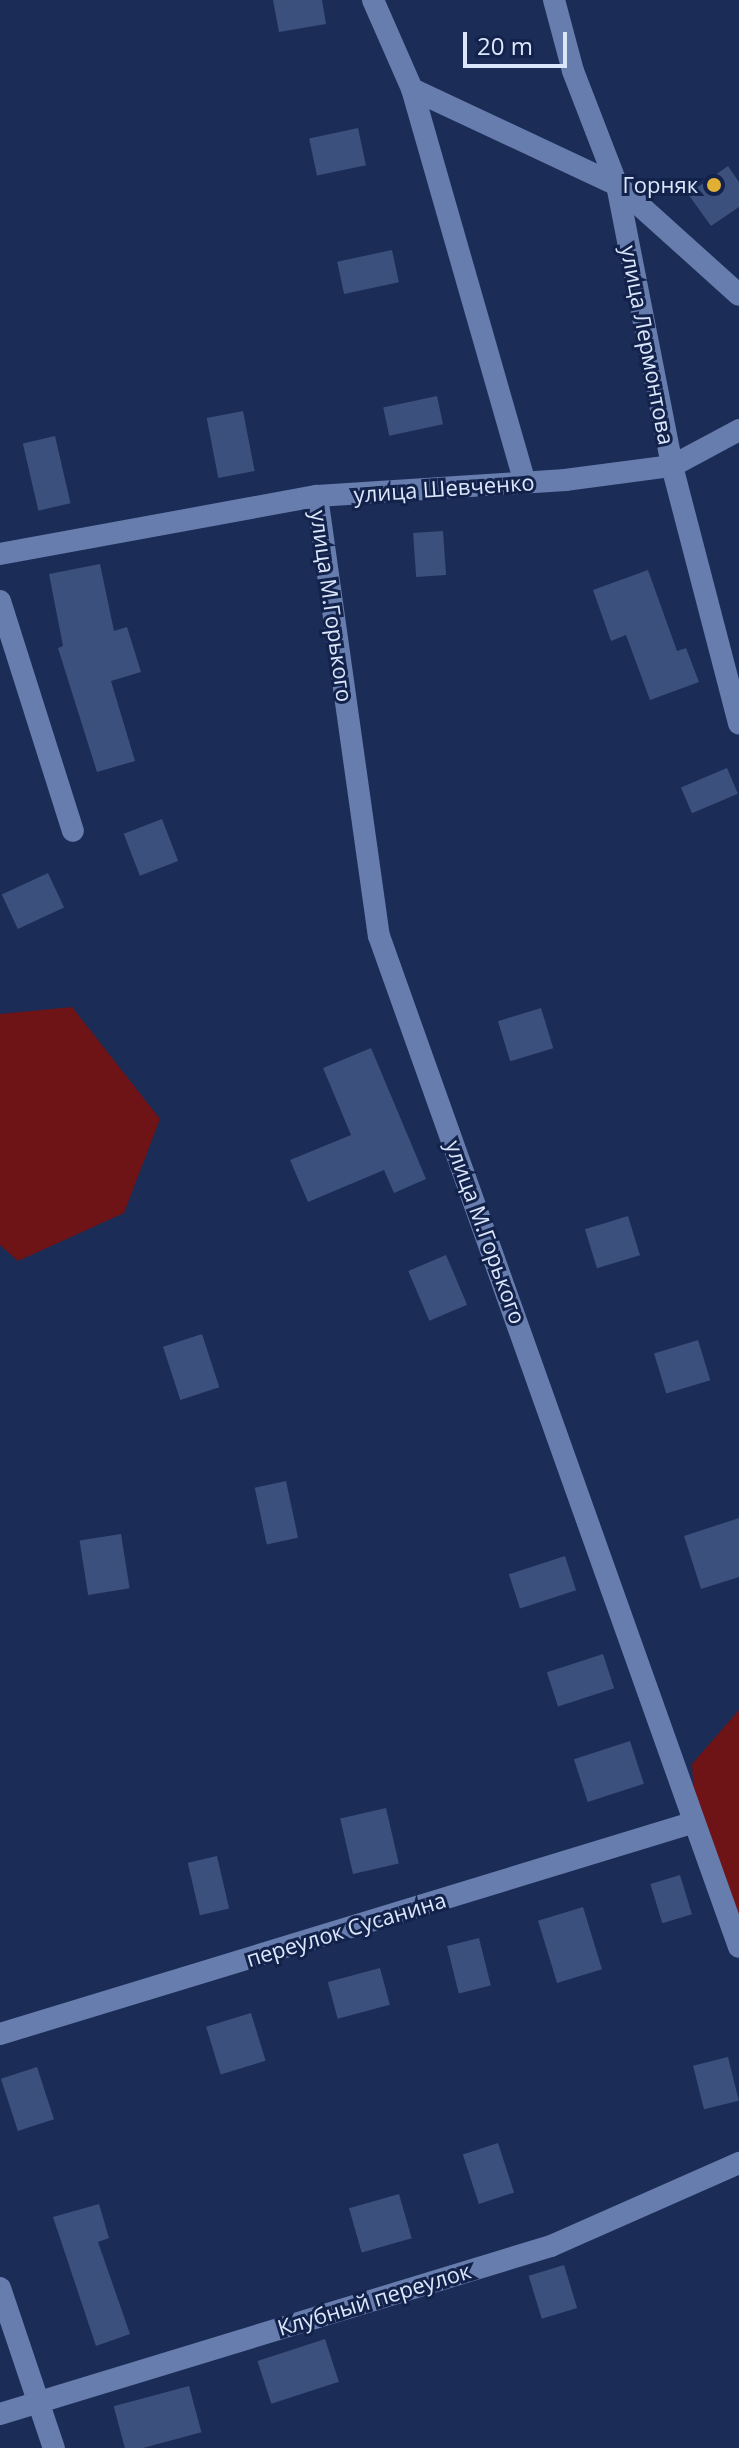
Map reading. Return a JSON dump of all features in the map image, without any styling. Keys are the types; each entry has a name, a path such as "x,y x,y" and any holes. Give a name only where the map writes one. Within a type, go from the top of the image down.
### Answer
{"street":[{"path":"373,0 412,89 525,482"},
{"name":"улица Лермонтова","path":"554,0 573,71 617,185 672,466 739,723"},
{"path":"412,89 617,185 739,295"},
{"name":"улица Шевченко","path":"0,554 317,496 525,482 672,466 739,430"},
{"name":"улица М.Горького","path":"317,496 379,936 524,1334 692,1823 739,1947"},
{"path":"0,601 73,831"},
{"name":"переулок Сусанина","path":"0,2034 692,1823"},
{"name":"Клубный переулок","path":"0,2414 551,2246 739,2163"},
{"path":"0,2288 54,2448"}],"shaded area":[{"path":"72,1007 160,1119 124,1213 18,1261 0,1245 0,1014"},
{"path":"739,1710 739,1923 695,1812 692,1764"}],"building":[{"path":"273,0 322,0 326,24 279,32"},
{"path":"358,128 366,165 317,176 309,138"},
{"path":"728,166 739,182 739,207 711,226 688,194"},
{"path":"392,250 399,282 344,294 337,262"},
{"path":"437,396 443,424 389,436 383,407"},
{"path":"243,411 255,471 218,478 207,418"},
{"path":"55,436 71,503 38,511 23,443"},
{"path":"443,531 446,575 416,577 413,533"},
{"path":"100,564 114,631 127,627 141,672 111,681 135,761 97,772 58,648 63,646 49,574"},
{"path":"648,570 677,651 686,648 699,682 650,700 626,635 611,641 593,590"},
{"path":"727,768 738,794 692,813 681,788"},
{"path":"162,819 178,861 140,876 124,834"},
{"path":"48,873 64,907 18,929 2,895"},
{"path":"541,1008 553,1048 510,1061 498,1021"},
{"path":"371,1048 426,1179 394,1193 384,1170 308,1202 290,1160 351,1135 323,1068"},
{"path":"628,1216 640,1255 597,1268 585,1229"},
{"path":"446,1255 467,1305 429,1321 408,1271"},
{"path":"202,1334 219,1387 180,1400 163,1347"},
{"path":"698,1340 710,1380 666,1394 654,1353"},
{"path":"286,1481 298,1538 267,1544 255,1488"},
{"path":"739,1518 739,1577 701,1589 684,1536"},
{"path":"121,1534 130,1588 88,1595 80,1541"},
{"path":"565,1556 576,1590 520,1608 509,1574"},
{"path":"603,1654 614,1688 558,1706 547,1672"},
{"path":"630,1741 644,1784 588,1802 574,1759"},
{"path":"386,1808 399,1864 353,1874 340,1819"},
{"path":"217,1856 229,1909 200,1915 188,1863"},
{"path":"680,1875 692,1914 662,1923 650,1884"},
{"path":"583,1907 602,1969 557,1983 538,1921"},
{"path":"479,1938 491,1986 459,1994 447,1946"},
{"path":"380,1968 390,2005 338,2019 328,1982"},
{"path":"251,2013 266,2061 221,2075 206,2027"},
{"path":"728,2057 739,2101 704,2109 693,2066"},
{"path":"37,2067 54,2119 18,2131 1,2079"},
{"path":"498,2143 514,2192 479,2204 463,2154"},
{"path":"399,2194 412,2238 362,2253 349,2208"},
{"path":"99,2204 109,2238 98,2242 130,2334 96,2346 53,2217"},
{"path":"564,2265 577,2308 542,2319 529,2276"},
{"path":"325,2339 339,2382 271,2404 257,2361"},
{"path":"189,2386 201,2432 143,2448 125,2448 114,2406"}],"place":[{"name":"Горняк","path":"714,185"}]}
